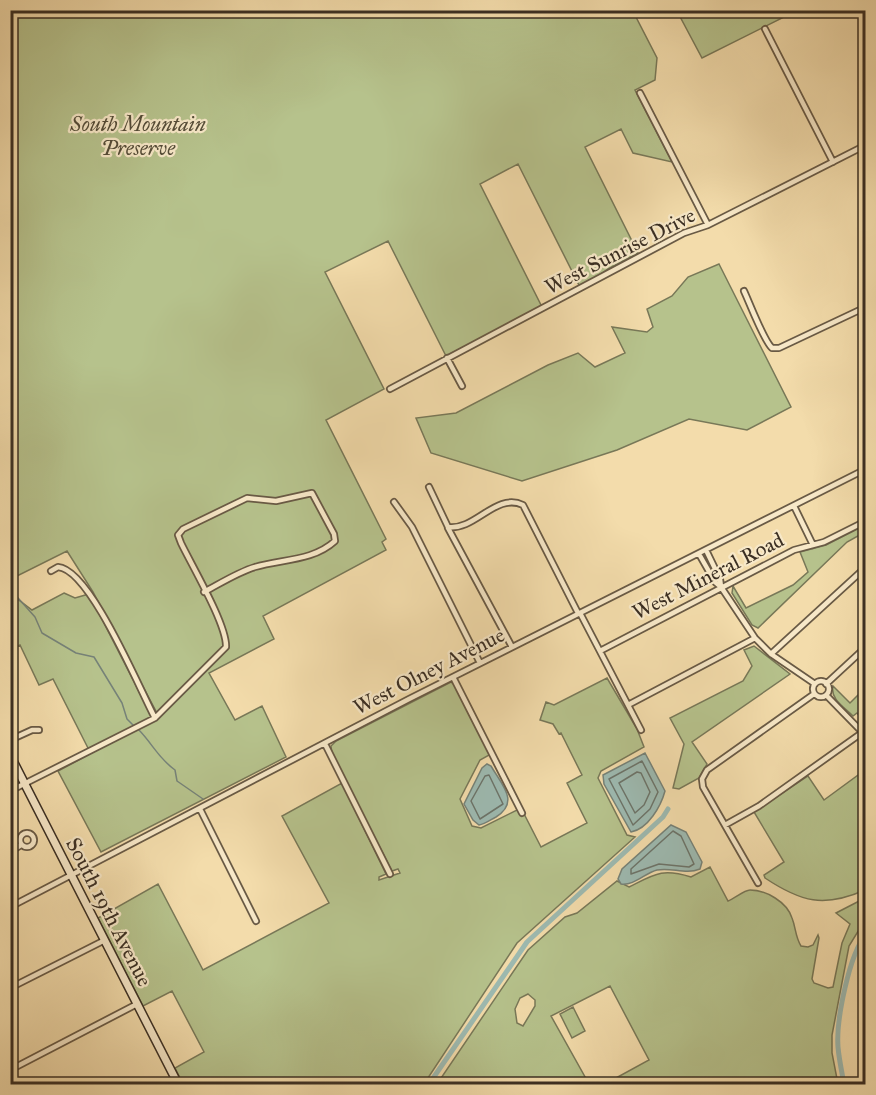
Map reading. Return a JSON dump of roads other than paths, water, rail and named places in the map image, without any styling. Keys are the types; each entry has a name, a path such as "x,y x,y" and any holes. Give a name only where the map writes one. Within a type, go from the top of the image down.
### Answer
{"street":[{"path":"765,29 833,162"},
{"path":"640,93 708,225"},
{"name":"West Sunrise Drive","path":"390,389 684,233 708,225 866,145"},
{"path":"744,291 758,318 765,342 772,348 779,348 866,306"},
{"path":"447,358 462,386"},
{"name":"West Olney Avenue","path":"10,907 480,663 866,469"},
{"path":"429,487 512,647"},
{"path":"10,790 155,718 226,647 224,631 204,592 178,535 183,529 247,498 276,501 312,493 334,534 335,541 330,546 309,556 255,567 204,592"},
{"path":"448,527 462,526 503,503 511,501 523,505 641,730"},
{"path":"394,502 412,527 480,663"},
{"path":"794,506 813,545"},
{"name":"West Mineral Road","path":"600,651 794,550 813,545 866,522"},
{"path":"706,550 721,587"},
{"path":"699,554 755,638 771,654 815,684"},
{"path":"51,571 58,567 72,573 92,594 155,718"},
{"path":"771,654 866,567"},
{"path":"710,573 716,570"},
{"path":"628,705 755,638"},
{"path":"826,684 866,647"},
{"path":"453,677 522,813"},
{"path":"814,694 818,697 826,695 829,689 822,682 815,684"},
{"path":"758,883 703,787 702,779 707,770 814,694 815,684"},
{"path":"724,825 769,799 864,734 826,695"},
{"path":"10,740 32,730 39,730"},
{"path":"325,744 390,874"},
{"name":"South 19th Avenue","path":"10,755 178,1084"},
{"path":"200,810 256,921"},
{"path":"10,852 21,845"},
{"path":"10,988 105,940"},
{"path":"10,1070 137,1004"}],"water":[{"path":"645,753 665,791 653,816 643,826 631,832 604,784 603,775"},
{"path":"487,764 491,766 504,787 508,799 503,811 479,825 473,820 464,804 482,768"},
{"path":"671,825 686,832 702,862 700,869 694,871 657,870 630,883 621,884 618,879 622,869"}],"waterway":[{"path":"10,589 35,617 42,633 76,653 94,657 122,703 127,719 134,726"},
{"path":"138,729 175,770 177,781 203,799"},
{"path":"429,1084 527,942 663,817 668,809"},
{"path":"844,1084 838,1047 839,1021 849,972 866,934"}],"park label":[{"name":"South Mountain Preserve","path":"138,136"}]}
